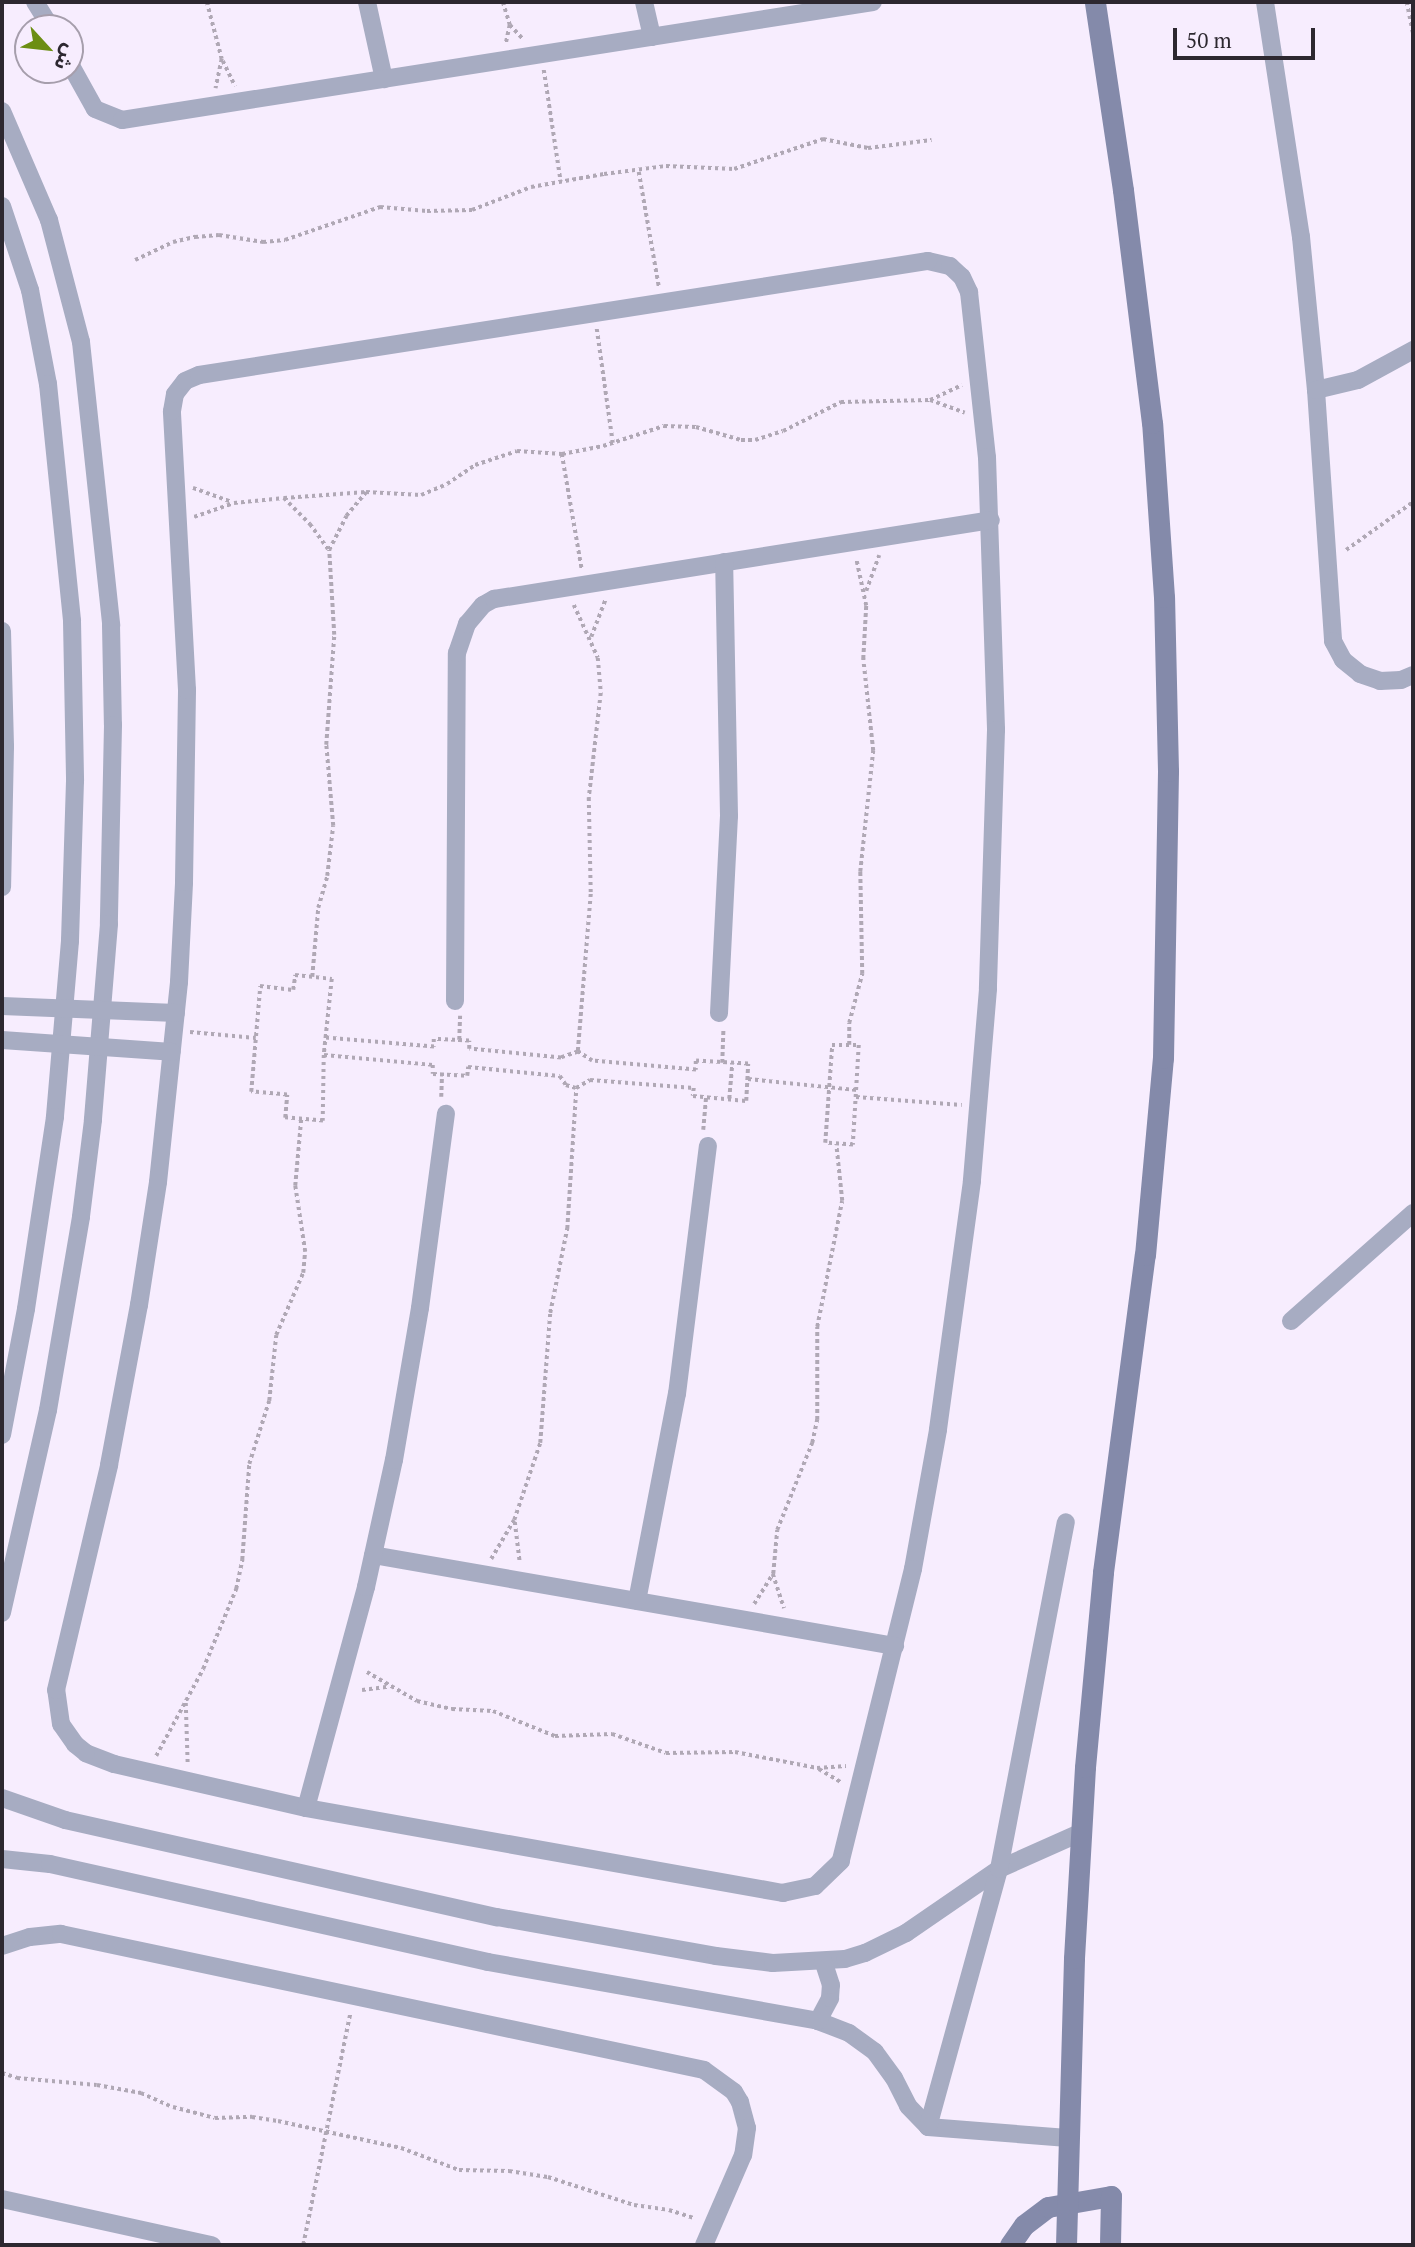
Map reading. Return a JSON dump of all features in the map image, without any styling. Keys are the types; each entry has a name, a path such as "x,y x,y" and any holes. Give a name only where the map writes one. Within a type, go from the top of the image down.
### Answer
{"main road":[{"path":"1066,2245 1080,1833 1103,1572 1144,1255 1163,1058 1168,771 1164,597 1152,423 1123,190 1095,2"},
{"path":"1010,2245 1024,2225 1039,2211 1067,2201 1111,2196 1110,2245"}],"street":[{"path":"367,2 384,79"},
{"path":"645,2 652,37"},
{"path":"79,84 88,102 102,115 122,120 873,2"},
{"path":"1265,2 1301,237 1316,390 1333,641 1343,660 1360,674 1380,681 1401,680 1413,675"},
{"path":"2,111 35,181 62,260 86,384 111,625 113,824 100,1047 81,1217 66,1314 32,1489 2,1613"},
{"path":"2,206 30,290 48,384 72,621 75,781 66,1009 42,1213 2,1436"},
{"path":"936,261 950,266 967,284 984,420 991,520 996,681 995,816 988,989 979,1106 962,1262 939,1430 913,1569 845,1849 834,1871 815,1886 783,1893 306,1808 98,1759 75,1744 61,1724 56,1690 109,1465 139,1305 158,1182 175,1022 187,781 180,521 173,402 179,387 192,377 662,303 936,261"},
{"path":"1316,390 1358,380 1413,350"},
{"path":"455,1001 459,643 474,614 494,599 991,520"},
{"path":"719,1010 729,816 724,562"},
{"path":"2,631 5,747 2,887"},
{"path":"2,1006 103,1010 175,1022"},
{"path":"2,1040 172,1052"},
{"path":"306,1808 373,1555 408,1384 446,1114"},
{"path":"637,1601 677,1394 708,1146"},
{"path":"1291,1321 1413,1213"},
{"path":"928,2127 999,1870 1066,1522"},
{"path":"373,1555 895,1646"},
{"path":"2,1798 65,1821 497,1917 716,1956 773,1963 845,1959 886,1944 999,1870 1080,1833"},
{"path":"2,1859 50,1864 488,1962 818,2021 849,2033 875,2052 894,2078 908,2106 928,2127 1069,2138"},
{"path":"2,1946 30,1937 61,1934 692,2067 715,2075 740,2102 747,2128 747,2142 704,2245"},
{"path":"818,2021 830,1998 831,1985 823,1961"},
{"path":"2,2199 212,2245"}],"path":[{"path":"207,2 222,60 242,101"},
{"path":"502,60 510,24 503,2"},
{"path":"1407,2 1413,32"},
{"path":"541,54 561,182"},
{"path":"213,106 222,60"},
{"path":"135,260 173,242 195,237 219,235 263,242 285,240 380,207 472,210 531,187 561,182 666,166 734,169 823,139 868,149 931,140"},
{"path":"639,172 662,303"},
{"path":"595,313 613,443"},
{"path":"930,400 980,376"},
{"path":"180,521 234,503 366,492 421,495 447,484 475,465 517,451 562,454 613,443 639,432 680,426 741,440 755,440 783,431 841,402 930,400 984,420"},
{"path":"562,454 584,584"},
{"path":"177,483 234,503"},
{"path":"328,550 346,516 366,492"},
{"path":"284,498 310,524 328,550 334,635 326,745 333,825 327,876 317,908 313,977"},
{"path":"1327,563 1413,502"},
{"path":"865,593 885,537"},
{"path":"849,1045 849,1023 862,974 860,872 873,761 870,702 863,659 865,593 851,542"},
{"path":"591,637 612,580"},
{"path":"565,588 591,637 598,658 601,693 589,798 591,894 578,1052"},
{"path":"295,975 332,979 325,1038 323,1121 285,1118 287,1095 251,1093 260,986 293,990 295,975"},
{"path":"719,1010 724,1007 722,1063"},
{"path":"175,1022 256,1038"},
{"path":"325,1038 434,1046 434,1039 459,1040 469,1041 469,1049 561,1058 578,1052"},
{"path":"832,1045 849,1045 859,1045 853,1145 825,1143 832,1045"},
{"path":"576,1088 590,1080 694,1088 694,1096 746,1101 748,1079 748,1064 696,1061 696,1070 592,1062 578,1052"},
{"path":"324,1055 433,1065 433,1074 467,1076 468,1068 560,1076 566,1084 576,1088"},
{"path":"729,1099 732,1063"},
{"path":"748,1079 857,1090"},
{"path":"481,1574 514,1520 531,1477 540,1443 550,1313 567,1229 576,1088"},
{"path":"856,1097 979,1106"},
{"path":"147,1772 215,1643 236,1589 242,1560 248,1464 269,1401 276,1335 303,1273 305,1252 295,1186 301,1119"},
{"path":"790,1628 773,1574 777,1530 812,1443 817,1420 817,1327 842,1201 836,1144"},
{"path":"514,1520 523,1581"},
{"path":"742,1620 773,1574"},
{"path":"367,1672 388,1687 434,1706 493,1711 555,1736 612,1734 666,1753 735,1752 817,1768 867,1764"},
{"path":"362,1690 388,1687"},
{"path":"186,1700 188,1781"},
{"path":"817,1768 859,1794"},
{"path":"303,2245 354,1995"},
{"path":"2,2073 141,2093 173,2107 215,2118 252,2117 401,2148 459,2171 539,2175 693,2218"}]}
